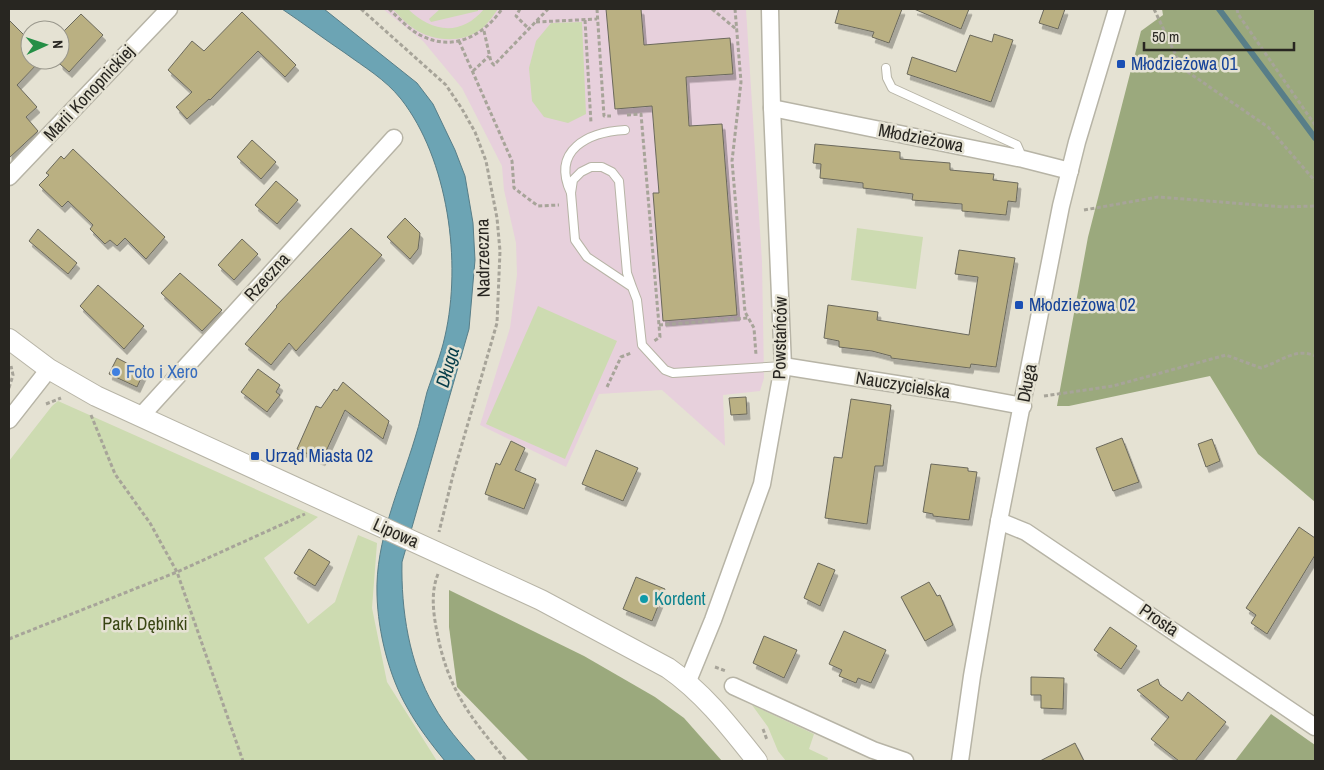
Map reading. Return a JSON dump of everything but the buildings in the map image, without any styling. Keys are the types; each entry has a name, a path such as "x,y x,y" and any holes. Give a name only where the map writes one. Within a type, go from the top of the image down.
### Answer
{"street":[{"name":"Marii Konopnickiej","path":"9,177 169,9"},
{"name":"Powstańców","path":"688,682 713,620 762,484 783,366 772,108 770,9"},
{"name":"Długa","path":"960,761 972,676 999,521 1061,206 1117,9"},
{"name":"Młodzieżowa","path":"772,108 1023,159 1070,171"},
{"name":"Rzeczna","path":"141,416 394,138"},
{"name":"Lipowa","path":"9,339 49,369 79,387 438,551 541,600 647,656 688,682 714,708 757,761"},
{"name":"Nauczycielska","path":"783,366 953,392 1023,406"},
{"path":"9,420 49,369"},
{"name":"Prosta","path":"999,521 1026,532 1315,727"},
{"path":"730,679 872,750 905,761"}],"lane":[{"path":"886,68 886,78 892,88 1017,145 1023,159"},
{"path":"571,193 565,180 566,163 577,146 592,136 606,131 625,130"},
{"path":"632,287 588,257 575,240 571,193 573,180 581,172 592,167 602,167 612,172 619,181 627,273 637,300 642,345 665,370 672,372 783,366"}],"path":[{"name":"Nadrzeczna","path":"362,9 446,85 462,109 475,132 486,162 497,218 500,251 497,323 439,530 433,586 434,614 445,669 459,699 507,761"},
{"path":"389,9 411,30 422,37 436,41 459,41 484,31 502,9"},
{"path":"520,9 516,16 529,29"},
{"path":"484,31 494,65 548,9"},
{"path":"597,9 604,116 613,116"},
{"path":"712,9 737,29"},
{"path":"735,9 741,82 732,161 745,312 754,328 757,368"},
{"path":"1154,9 1182,68 1268,127 1315,181"},
{"path":"1237,9 1238,14 1315,125"},
{"path":"536,22 597,19"},
{"path":"585,20 592,136"},
{"path":"459,41 512,161 514,188 538,206 572,204"},
{"path":"472,71 490,56"},
{"path":"622,115 641,114 644,158"},
{"path":"1084,210 1158,197 1284,208 1315,206"},
{"path":"659,325 748,318"},
{"path":"1044,396 1113,386 1226,355 1262,368 1287,356 1305,351 1315,356"},
{"path":"9,389 13,376 10,361"},
{"path":"90,412 115,474 150,523 177,572 243,761"},
{"path":"9,639 177,572 312,510"},
{"path":"715,667 730,679"}],"shaded area":[{"path":"383,9 746,9 762,262 764,378 760,391 723,395 725,446 662,390 599,394 566,467 480,425 510,328 517,275 516,243 504,190 502,166 462,88 423,41"}],"green space":[{"path":"392,9 408,9 426,23 446,28 466,24 484,9 498,9 480,30 464,37 446,39 428,36 420,32 407,24"},
{"path":"440,9 478,9 478,11 431,22 429,19"},
{"path":"1162,9 1315,9 1315,502 1258,454 1210,376 1069,406 1057,406 1088,237 1141,31 1163,15"},
{"path":"582,22 586,114 568,123 544,117 532,101 529,68 536,41 551,23"},
{"path":"857,228 923,237 916,289 851,280"},
{"path":"538,306 617,341 565,459 486,424"},
{"name":"Park Dębinki","path":"58,401 318,517 264,558 308,624 335,602 358,535 377,543 372,608 387,682 437,761 9,761 9,461"},
{"path":"449,590 584,656 655,697 684,718 722,761 529,761 457,687 449,627"},
{"path":"752,705 814,734 809,749 828,758 827,761 786,761 778,751 768,727"},
{"path":"1271,714 1315,745 1315,761 1235,761"}],"water":[{"path":"282,9 324,9 417,83 433,104 465,176 473,223 475,260 469,329 402,562 402,580 408,636 418,672 438,713 476,761 445,761 408,709 390,669 382,639 377,595 377,575 384,535 441,350 450,307 452,276 451,244 447,212 440,181 430,151 417,123 395,92 374,74"}],"waterway":[{"path":"1219,9 1315,138"}],"place":[{"name":"Młodzieżowa 01","path":"1121,64"},
{"name":"Młodzieżowa 02","path":"1019,305"},
{"name":"Foto i Xero","path":"116,372"},
{"name":"Urząd Miasta 02","path":"255,456"},
{"name":"Kordent","path":"644,599"}]}
